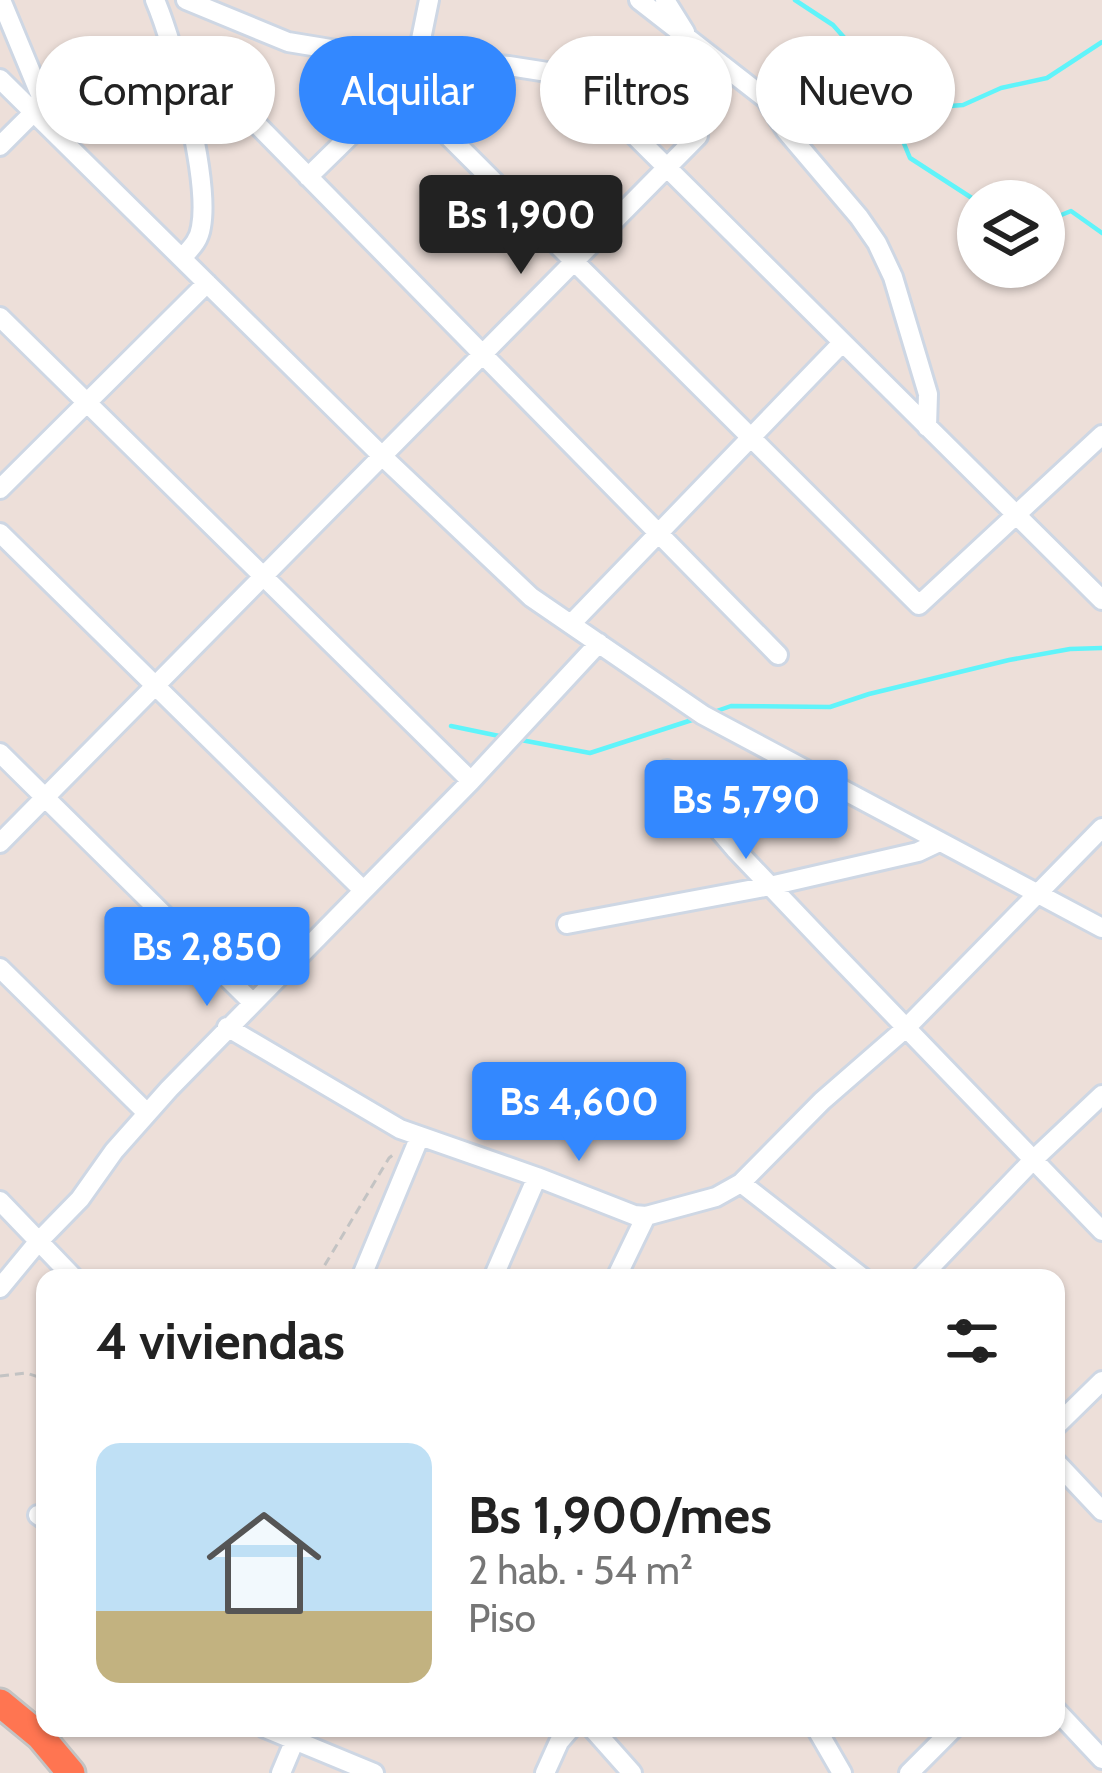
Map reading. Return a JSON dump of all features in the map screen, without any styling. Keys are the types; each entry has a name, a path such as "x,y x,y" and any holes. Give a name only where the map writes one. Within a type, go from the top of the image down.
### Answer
{"highway":[{"path":"0,1703 36,1733"},
{"path":"41,1737 71,1773"}],"street":[{"path":"1,0 36,85"},
{"path":"155,0 166,36"},
{"path":"186,0 299,44"},
{"path":"422,36 429,0"},
{"path":"639,0 684,36"},
{"path":"665,0 687,36"},
{"path":"516,67 560,74 609,110 1102,600"},
{"path":"732,73 766,99 877,243 893,277 928,394 927,428"},
{"path":"0,79 34,112 0,146"},
{"path":"275,143 778,656"},
{"path":"66,144 515,584 703,715 1102,928"},
{"path":"182,258 196,243 201,227 203,192 193,144"},
{"path":"308,177 342,144"},
{"path":"456,144 919,605 1102,435"},
{"path":"0,843 690,144"},
{"path":"0,489 207,284"},
{"path":"0,316 471,781"},
{"path":"572,624 842,343"},
{"path":"0,533 363,890"},
{"path":"0,1288 80,1199 114,1151 227,1027 471,781 599,644"},
{"path":"0,753 252,1002"},
{"path":"667,770 770,886 1102,1231"},
{"path":"227,1027 400,1129 646,1216 716,1197 741,1183 822,1101 907,1027 1102,828"},
{"path":"567,924 770,886 918,852 939,842"},
{"path":"0,968 147,1114"},
{"path":"929,1269 1102,1095"},
{"path":"365,1269 420,1136"},
{"path":"498,1269 537,1177"},
{"path":"741,1183 851,1269"},
{"path":"0,1201 65,1269"},
{"path":"620,1269 646,1216"},
{"path":"0,1230 21,1223"},
{"path":"1065,1417 1102,1381"},
{"path":"1065,1472 1102,1511"},
{"path":"1065,1719 1102,1759"},
{"path":"281,1773 297,1737"},
{"path":"304,1737 374,1773"},
{"path":"545,1773 564,1737"},
{"path":"600,1737 632,1773"},
{"path":"821,1737 842,1773"},
{"path":"909,1773 945,1737"}],"path":[{"path":"322,1269 388,1158 420,1136"},
{"path":"0,1376 36,1376"}],"waterway":[{"path":"795,0 833,25 865,61 910,158 957,188"},
{"path":"955,106 1001,88 1047,78 1102,42"},
{"path":"1065,213 1071,211 1102,233"},
{"path":"711,713 731,706 830,707 1009,660 1102,648"},
{"path":"521,740 590,753 695,719"},
{"path":"451,726 504,737"}]}
